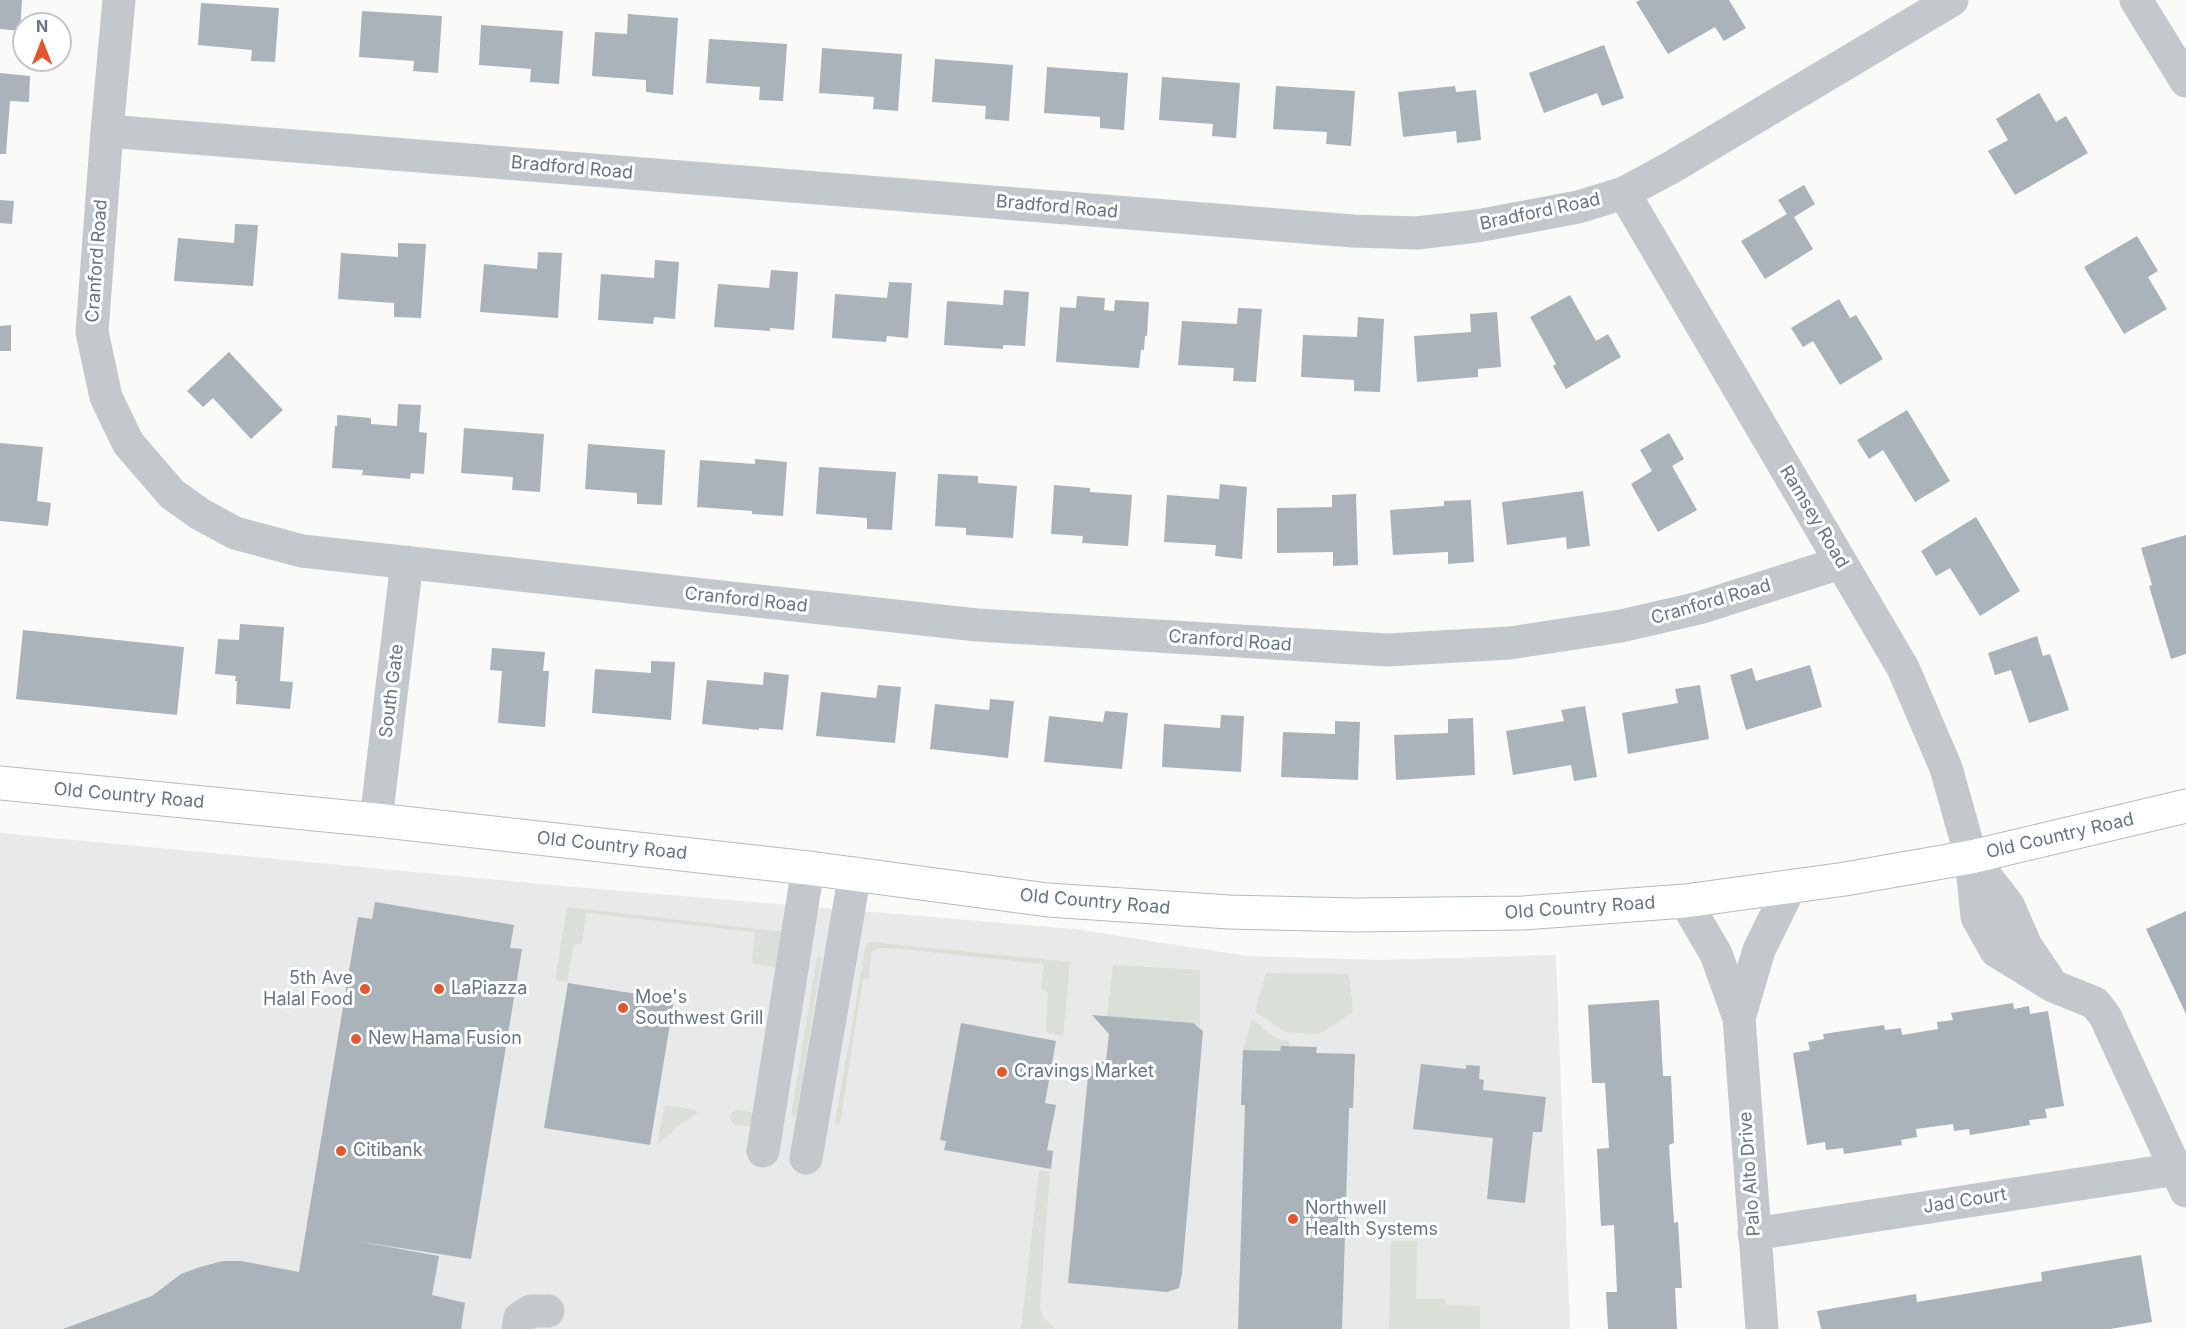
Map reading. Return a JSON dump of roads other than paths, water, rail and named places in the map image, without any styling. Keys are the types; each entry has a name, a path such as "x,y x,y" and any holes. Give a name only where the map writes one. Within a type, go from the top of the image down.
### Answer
{"main road":[{"name":"Old Country Road","path":"0,783 376,820 855,873 1048,900 1229,912 1356,915 1523,913 1685,901 1790,887 1971,857 2186,806"}],"street":[{"name":"Cranford Road","path":"119,0 92,332 106,397 128,443 172,494 200,514 235,533 302,551 977,625 1387,651 1510,643 1621,626 1699,608 1840,563"},
{"name":"Bradford Road","path":"107,131 1353,231 1416,232 1477,226 1578,207 1624,193 1672,167 1952,0"},
{"path":"2136,0 2186,81"},
{"name":"Ramsey Road","path":"1624,193 1903,668 1946,768 1971,857 1977,917 1996,951 2053,986 2095,1003 2105,1016 2181,1180"},
{"name":"South Gate","path":"376,820 407,562"},
{"path":"763,1151 808,868"},
{"path":"806,1158 855,873"},
{"name":"Palo Alto Drive","path":"1739,1018 1759,950 1790,887"},
{"name":"Palo Alto Drive","path":"1685,901 1716,954 1739,1018 1762,1329"},
{"name":"Jad Court","path":"1754,1234 2181,1180"},
{"path":"518,1329 520,1318 531,1311 548,1311"}],"place":[{"name":"5th Ave Halal Food","path":"365,989"},
{"name":"LaPiazza","path":"439,989"},
{"name":"Moe's Southwest Grill","path":"623,1008"},
{"name":"New Hama Fusion","path":"356,1039"},
{"name":"Cravings Market","path":"1002,1072"},
{"name":"Citibank","path":"341,1151"},
{"name":"Northwell Health Systems","path":"1293,1219"}]}
